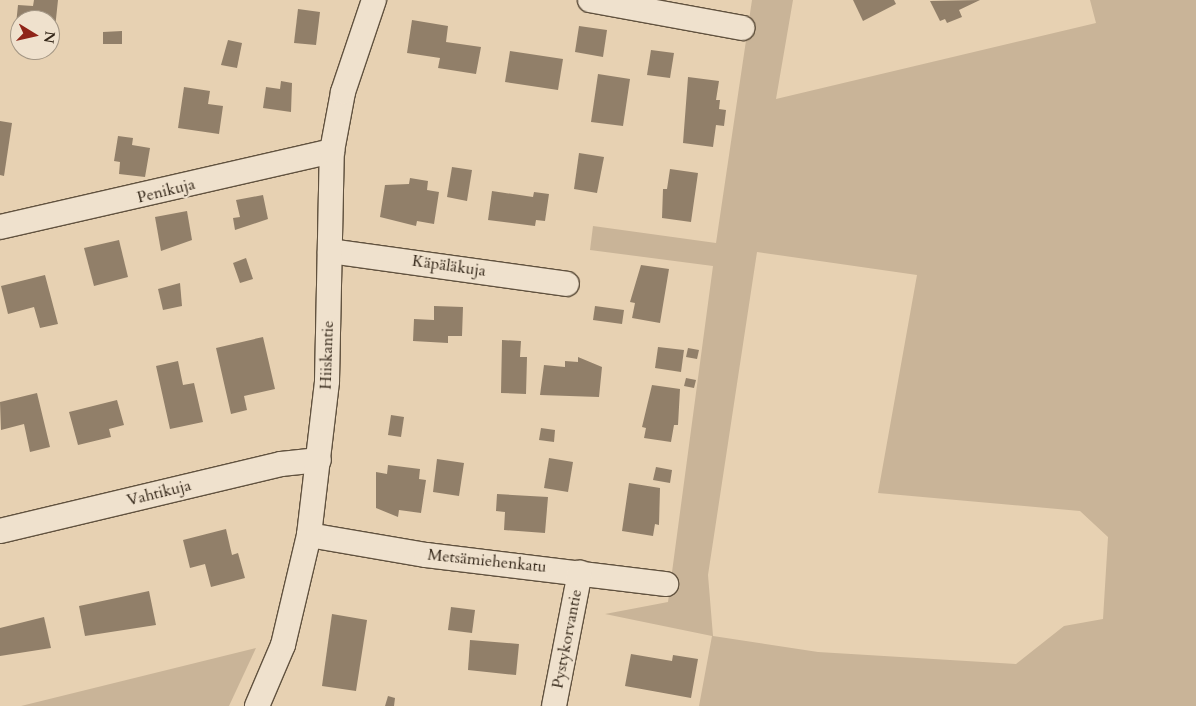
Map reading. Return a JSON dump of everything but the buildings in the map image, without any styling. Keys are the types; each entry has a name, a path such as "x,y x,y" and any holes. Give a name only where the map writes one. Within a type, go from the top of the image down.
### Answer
{"street":[{"name":"Hiiskantie","path":"257,706 283,645 309,535 327,381 332,151 343,92 374,0"},
{"path":"590,0 742,28"},
{"name":"Penikuja","path":"0,227 332,151"},
{"name":"Käpäläkuja","path":"330,251 567,284"},
{"name":"Vahtikuja","path":"0,531 281,464 319,460"},
{"name":"Metsämiehenkatu","path":"309,535 426,555 580,572 666,584"},
{"name":"Pystykorvantie","path":"554,706 580,572"}],"shaded area":[{"path":"752,0 793,0 776,99 1096,23 1090,0 1196,0 1196,706 699,706 712,636 605,614 668,602 713,266 590,250 593,226 716,243","holes":["757,252 917,275 878,493 1080,511 1108,537 1103,619 1064,626 1016,664 818,652 713,636 708,575"]},
{"path":"256,648 229,706 21,706"}]}
